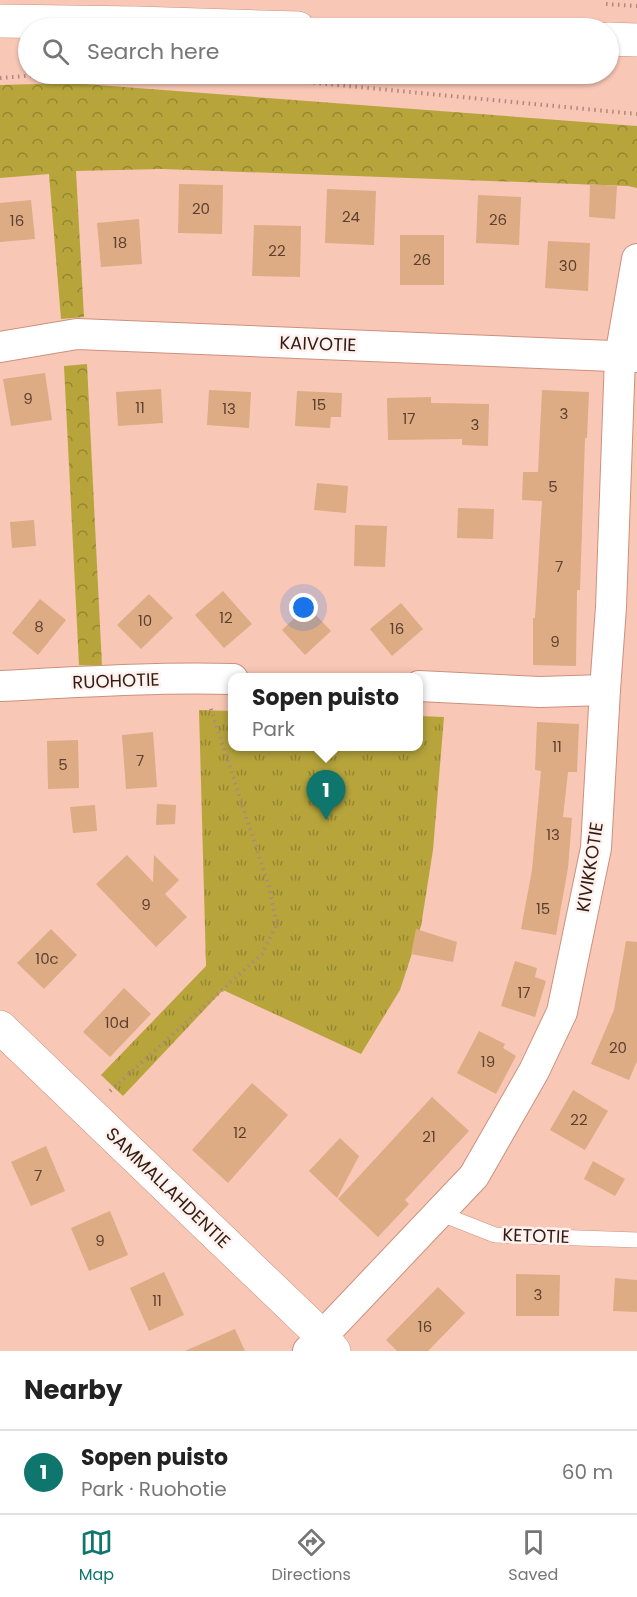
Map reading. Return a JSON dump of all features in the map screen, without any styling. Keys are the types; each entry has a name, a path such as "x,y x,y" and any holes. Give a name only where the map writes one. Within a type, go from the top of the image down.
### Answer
{"street":[{"path":"0,21 18,21"},
{"path":"619,39 637,40"},
{"name":"KIVIKKOTIE","path":"322,1346 474,1176 534,1071 562,1011 596,848 605,690 637,259"},
{"name":"KAIVOTIE","path":"0,347 77,334 629,357"},
{"name":"RUOHOTIE","path":"0,686 228,679"},
{"path":"423,686 540,692 605,690"},
{"name":"SAMMALLAHDENTIE","path":"0,1027 322,1346"}],"lane":[{"name":"KETOTIE","path":"439,1214 495,1235 637,1240"}],"path":[{"path":"606,4 637,6"},
{"path":"0,78 18,77"},
{"path":"327,84 637,114"},
{"path":"102,1098 262,954 277,924 269,887 201,678"}],"green space":[{"path":"84,84 637,126 637,188 162,169 76,171 84,317 61,319 49,174 0,178 0,85"},
{"path":"87,364 102,666 79,665 64,366"},
{"path":"199,710 228,711 228,751 423,751 423,716 444,717 433,850 421,926 400,990 361,1054 223,990 123,1096 101,1075 206,966"}],"building":[{"path":"179,184 223,185 222,234 178,233"},
{"path":"590,184 617,186 615,219 589,217"},
{"path":"327,189 376,191 374,245 325,243"},
{"path":"478,195 521,197 519,245 476,243"},
{"path":"31,200 35,239 0,242 0,203"},
{"path":"139,219 142,264 101,267 97,223"},
{"path":"254,225 301,226 300,277 252,276"},
{"path":"400,235 444,235 444,285 400,285"},
{"path":"548,241 590,243 588,291 545,288"},
{"path":"45,373 52,420 11,426 3,379"},
{"path":"161,389 163,423 118,426 116,392"},
{"path":"209,390 251,392 249,428 207,425"},
{"path":"542,390 589,392 587,438 585,438 580,590 577,590 576,666 533,665 533,618 535,618 542,501 522,500 523,472 538,472"},
{"path":"297,391 342,393 341,417 331,417 330,428 295,426"},
{"path":"431,397 431,403 489,404 488,446 462,445 462,439 388,440 387,398"},
{"path":"317,483 348,486 346,513 314,510"},
{"path":"458,508 494,509 493,539 457,538"},
{"path":"34,520 36,546 12,548 10,522"},
{"path":"355,525 387,526 385,567 354,566"},
{"path":"223,591 252,624 224,648 195,615"},
{"path":"149,594 173,618 141,649 117,625"},
{"path":"40,599 66,620 38,655 12,633"},
{"path":"401,603 423,629 392,656 370,629"},
{"path":"307,606 331,631 305,655 282,630"},
{"path":"537,722 579,724 577,772 568,772 563,817 572,818 568,868 556,935 521,929 532,870 541,771 535,770"},
{"path":"153,732 157,787 126,789 122,735"},
{"path":"78,740 79,788 48,789 47,741"},
{"path":"157,804 176,805 175,824 156,825"},
{"path":"95,805 97,831 73,833 70,807"},
{"path":"127,855 153,882 154,855 179,880 165,894 187,917 156,947 96,884"},
{"path":"51,929 77,955 44,989 17,963"},
{"path":"416,929 457,942 453,962 411,954"},
{"path":"626,941 637,942 637,1061 629,1080 591,1064 614,1010"},
{"path":"515,961 537,968 535,977 546,981 535,1017 501,1006"},
{"path":"124,988 151,1014 110,1057 83,1032"},
{"path":"479,1031 505,1044 503,1048 516,1056 496,1094 457,1073"},
{"path":"252,1083 288,1115 228,1183 192,1150"},
{"path":"573,1090 608,1111 585,1150 550,1130"},
{"path":"432,1097 469,1131 405,1200 409,1204 378,1237 338,1199"},
{"path":"340,1138 359,1156 337,1198 309,1171"},
{"path":"46,1146 65,1191 31,1206 11,1162"},
{"path":"593,1161 625,1179 615,1196 584,1179"},
{"path":"110,1211 128,1255 89,1271 71,1228"},
{"path":"164,1272 184,1315 149,1331 130,1288"},
{"path":"516,1274 560,1275 559,1316 516,1316"},
{"path":"615,1278 637,1280 637,1312 613,1311"},
{"path":"438,1287 465,1313 428,1351 397,1351 386,1340"},
{"path":"235,1329 245,1351 185,1351"}],"place":[{"name":"Sopen puisto","path":"326,820"}]}
